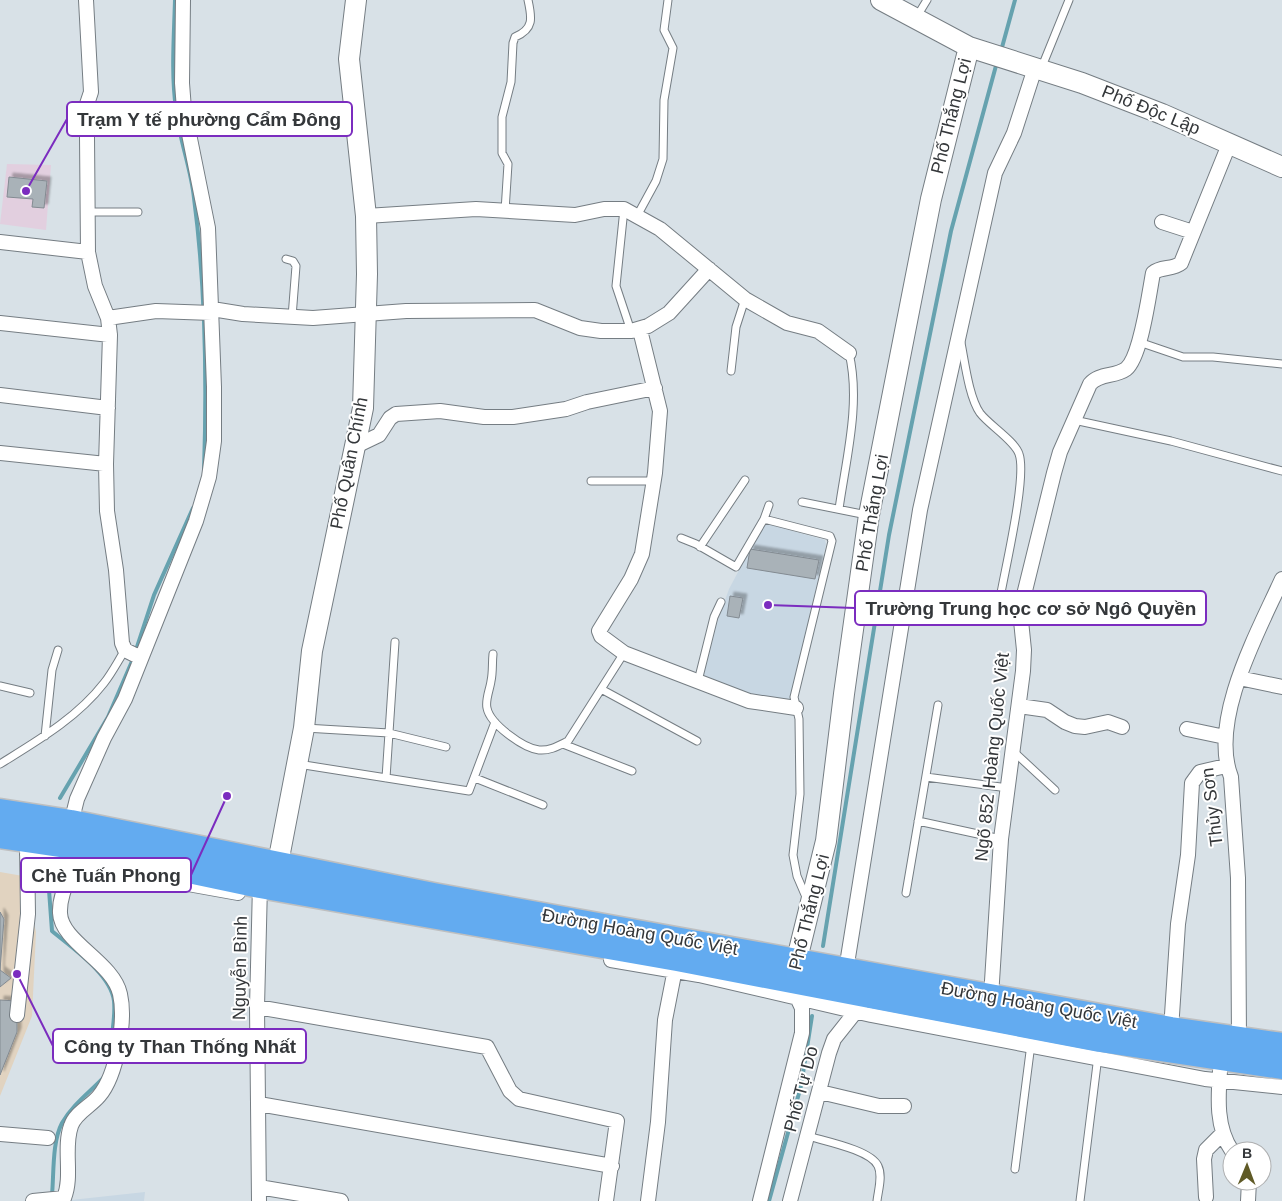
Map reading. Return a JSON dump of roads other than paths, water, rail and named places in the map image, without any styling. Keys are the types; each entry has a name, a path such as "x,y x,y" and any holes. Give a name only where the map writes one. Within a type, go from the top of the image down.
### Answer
{"highway":[{"name":"Đường Hoàng Quốc Việt","path":"0,812 71,822 433,896 796,980 860,1003 1099,1048 1282,1066"},
{"name":"Đường Hoàng Quốc Việt","path":"0,835 27,847 260,891 676,965 796,980 846,970 1171,1030 1227,1060 1282,1046"}],"street":[{"path":"86,0 91,92 87,104 88,252 95,286 108,318 110,334 106,464 107,511 134,655"},
{"path":"71,822 77,799 125,699 134,655 196,521 209,477 214,441 207,312 208,228 186,121 182,83 183,0"},
{"name":"Phố Quân Chính","path":"278,863 304,728 312,651 363,408 367,314 366,216 349,59 356,0"},
{"name":"Phố Độc Lập","path":"882,0 978,50 1082,83 1230,142 1282,167"},
{"name":"Phố Thắng Lợi","path":"796,980 810,906 826,840 844,694 870,515 931,199 978,50"},
{"path":"846,970 920,510 995,172 1014,133 1031,67"},
{"name":"Ngõ 852 Hoàng Quốc Việt","path":"991,997 1001,839 1019,706 1024,650 1021,606 1054,473 1090,384 1100,377 1124,371 1131,365 1139,342 1153,273 1179,265 1230,142"},
{"path":"366,216 476,209 575,215 604,209 624,209 660,229 745,299 786,323 818,331 849,353"},
{"path":"1162,222 1194,232"},
{"path":"0,242 88,252"},
{"path":"108,318 156,311 292,317 406,311 540,310 580,328 600,331 636,331 669,313 709,269"},
{"path":"0,323 110,334"},
{"path":"636,331 656,388 660,411 653,481 642,554 631,579 599,628 601,636 624,653 749,701 796,708"},
{"path":"356,446 379,434 390,418 396,414 440,411 484,417 514,417 566,409 587,402 656,388"},
{"path":"0,395 108,408"},
{"path":"0,452 106,464"},
{"name":"Thủy Sơn","path":"1222,1134 1218,1094 1227,1060 1238,878 1231,777 1226,766 1224,738 1239,678 1282,580"},
{"path":"1239,678 1282,687"},
{"path":"1019,706 1047,710 1075,726 1085,727 1108,722 1122,727"},
{"path":"1187,729 1224,738"},
{"path":"1171,1030 1178,924 1188,855 1192,783 1200,772 1226,766"},
{"path":"17,1015 28,914 27,847"},
{"path":"45,1200 64,1198 66,1194 71,1125 85,1108 99,1097 111,1079 117,1059 122,1011 119,988 103,965 64,928 60,915 61,898 77,856"},
{"name":"Nguyễn Bình","path":"259,1201 257,1007 260,891"},
{"path":"648,1201 658,1122 665,1020 676,965"},
{"path":"760,1201 802,1033 804,1018 796,980"},
{"name":"Phố Tự Do","path":"790,1201 834,1039 860,1003"},
{"path":"257,1007 482,1044 487,1047 510,1091 519,1098 617,1121 606,1201"},
{"path":"1227,1060 1282,1087"},
{"path":"820,1092 879,1106 904,1106"},
{"path":"259,1104 612,1166"},
{"path":"0,1134 48,1138"},
{"path":"1206,1197 1204,1158 1206,1150 1222,1134 1226,1141"},
{"path":"259,1187 341,1201"}],"lane":[{"path":"505,211 508,164 502,153 502,118 511,82 514,37 527,31 531,25 528,0"},
{"path":"637,216 656,180 663,159 664,100 673,48 664,30 668,0"},
{"path":"915,18 927,0"},
{"path":"1031,67 1069,0"},
{"path":"186,121 253,123"},
{"path":"624,209 616,286 636,331"},
{"path":"87,212 138,212"},
{"path":"286,259 293,261 296,266 292,317"},
{"path":"731,371 736,327 745,299"},
{"path":"958,333 969,384 979,411 1019,452 1021,462 1019,488 1001,593"},
{"path":"1139,342 1184,357 1214,357 1282,364"},
{"path":"839,509 853,406 853,371 849,353"},
{"path":"1074,420 1171,441 1282,471"},
{"path":"700,546 745,480"},
{"path":"591,482 653,481"},
{"path":"802,502 870,515"},
{"path":"681,538 700,546 736,567 764,519 769,505"},
{"path":"764,519 830,536 832,541 794,697 799,719 800,794 793,855 797,876 810,906"},
{"path":"698,681 714,617 721,602"},
{"path":"386,778 395,642"},
{"path":"44,736 52,670 58,650"},
{"path":"493,654 492,680 486,707 496,722 520,743 537,750 556,748 568,741 624,653"},
{"path":"0,764 61,724 134,655"},
{"path":"0,686 30,693"},
{"path":"601,689 697,741"},
{"path":"906,893 938,705"},
{"path":"298,764 468,791 475,778 496,722"},
{"path":"304,728 389,733 446,747"},
{"path":"563,744 632,771"},
{"path":"1012,751 1055,790"},
{"path":"926,777 1008,788"},
{"path":"475,778 543,805"},
{"path":"918,821 1001,839"},
{"path":"1015,1169 1032,1036"},
{"path":"1080,1201 1099,1048"},
{"path":"808,1136 867,1155 878,1166 880,1176 877,1201"}],"waterway":[{"path":"175,0 174,95 192,187 201,266 205,368 204,470"},
{"path":"1001,51 1015,0"},
{"path":"823,946 889,535 951,231 997,62"},
{"path":"60,798 108,717 133,659 154,595 193,508"},
{"path":"48,876 52,931 98,971 111,991 114,1001 114,1016 108,1063"},
{"path":"769,1201 801,1086 812,1016"},
{"path":"52,1195 56,1139 62,1123 76,1104 104,1077"}],"place":[{"name":"Trạm Y tế phường Cẩm Đông","path":"26,191"},
{"name":"Trường Trung học cơ sở Ngô Quyền","path":"768,605"},
{"name":"Chè Tuấn Phong","path":"227,796"},
{"name":"Công ty Than Thống Nhất","path":"17,974"}]}
